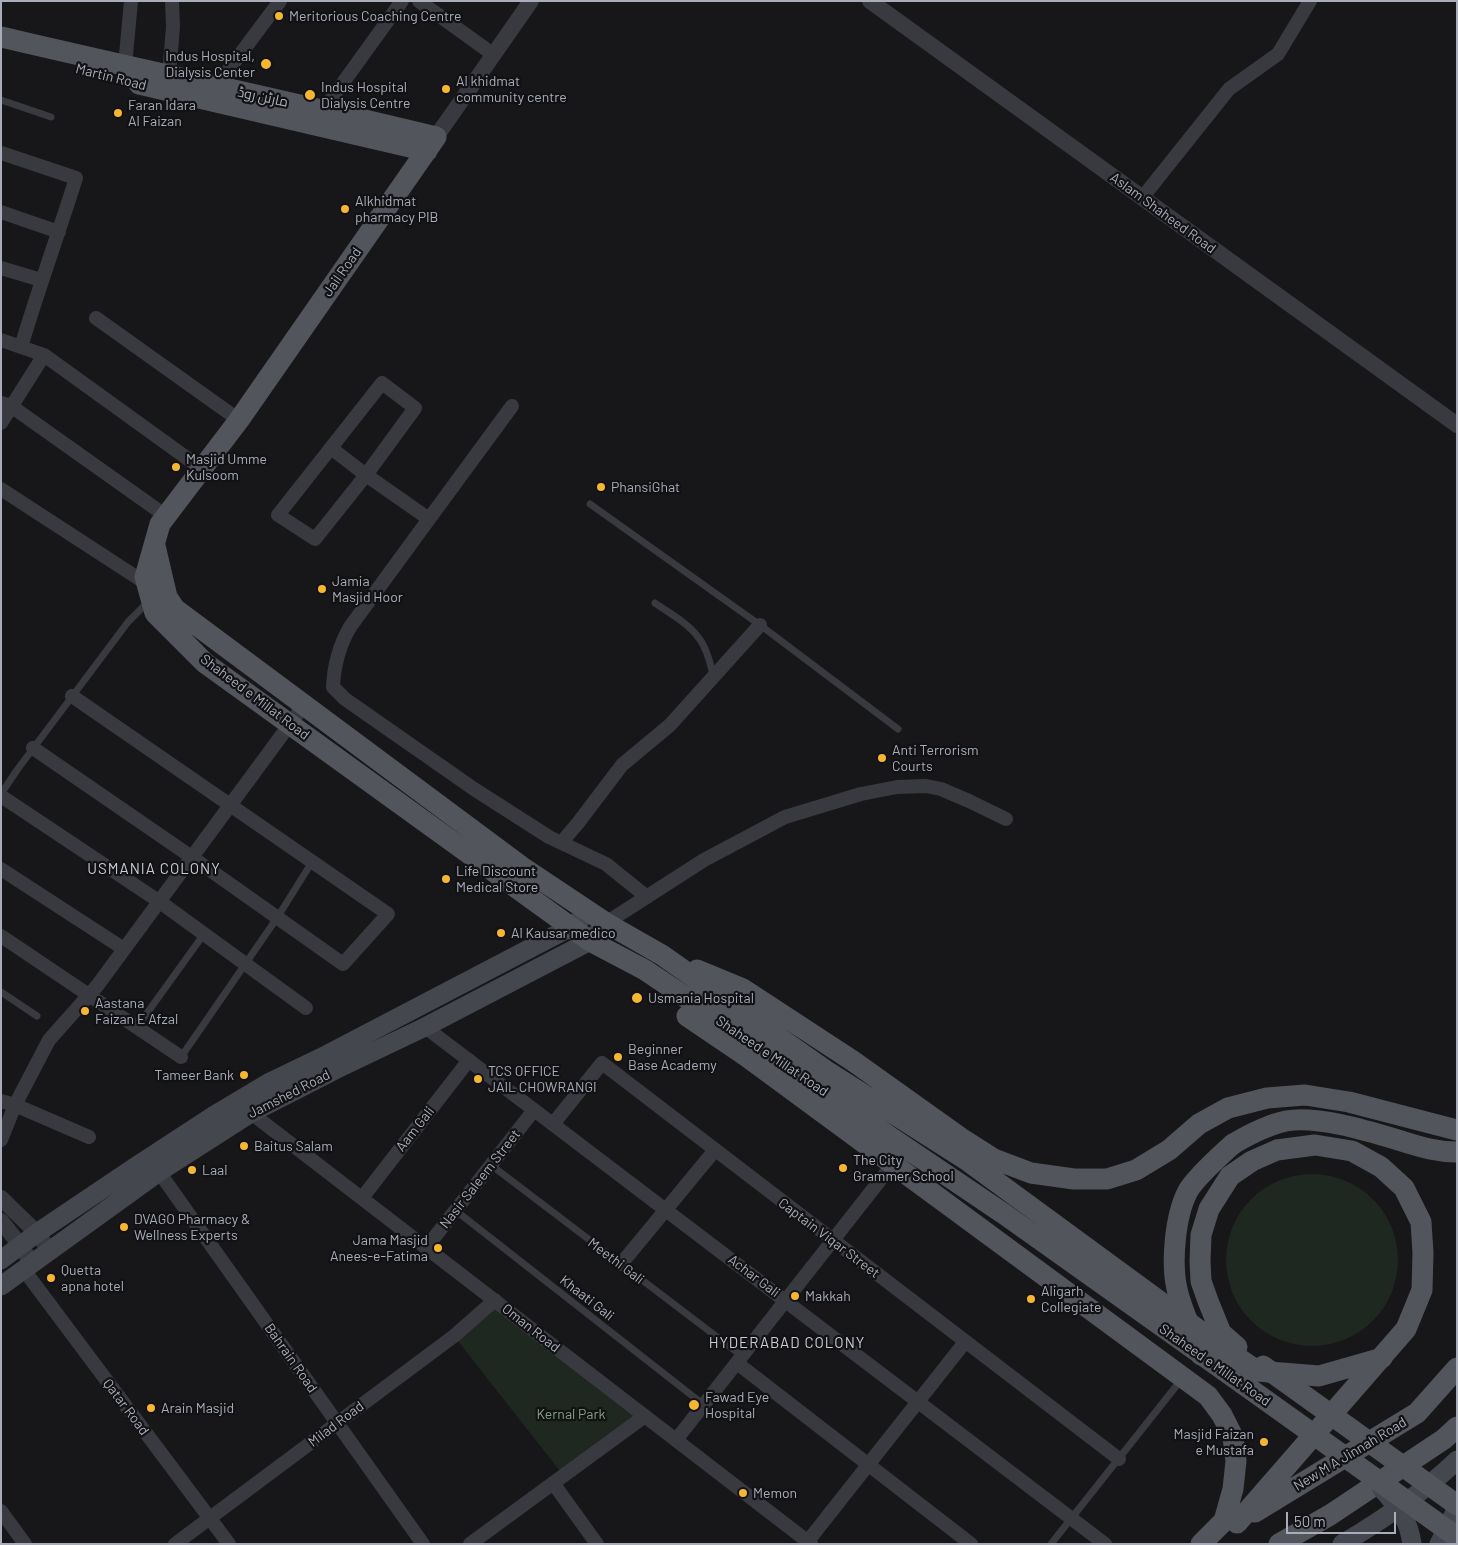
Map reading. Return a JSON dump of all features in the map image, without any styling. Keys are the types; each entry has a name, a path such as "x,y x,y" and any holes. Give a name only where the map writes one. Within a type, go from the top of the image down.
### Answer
{"main road":[{"path":"1,37 169,76 211,94"},
{"name":"Martin Road","path":"1,50 318,117 431,144"},
{"name":"Jail Road","path":"155,543 160,524 238,420 431,144"},
{"path":"149,591 146,577 155,543"},
{"name":"Shaheed e Millat Road","path":"155,543 167,597 175,609 522,867 646,970 1004,1214 1457,1537"},
{"name":"Shaheed e Millat Road","path":"149,591 155,613 205,662 571,927 595,928"},
{"name":"Jamshed Road","path":"1,1260 37,1233 205,1122 270,1082 328,1054 571,927"},
{"path":"595,928 743,989 853,1061 961,1138 994,1159 1031,1173 1074,1179 1107,1179 1136,1170 1168,1150 1199,1124 1228,1108 1266,1098 1305,1095 1349,1102 1457,1130"},
{"name":"Jamshed Road","path":"1,1286 159,1172 251,1112 425,1027 595,928"},
{"path":"662,956 825,1070 968,1162 1257,1371 1319,1376 1382,1358"},
{"path":"646,970 647,985 650,990 746,1056 1208,1396 1222,1415 1233,1437 1236,1461 1233,1489 1224,1521 1201,1544"},
{"path":"1201,1355 1177,1289 1174,1253 1178,1222 1188,1191 1211,1164 1233,1144 1258,1130 1287,1121 1324,1121 1382,1135 1439,1152 1457,1152"},
{"name":"Shaheed e Millat Road","path":"1237,1523 1382,1358 1406,1329 1422,1290 1423,1253 1421,1222 1404,1188 1381,1167 1352,1151 1315,1145 1276,1150 1252,1161 1230,1176 1209,1209 1201,1235 1201,1281 1208,1302 1221,1333 1241,1350 1263,1366 1457,1507"},
{"name":"New M A Jinnah Road","path":"1208,1544 1237,1523 1417,1413 1457,1368"},
{"path":"1280,1544 1330,1515 1450,1434"},
{"path":"1342,1544 1379,1522 1442,1476 1457,1460"},
{"path":"1369,1474 1400,1510 1408,1525 1412,1544"},
{"path":"1439,1544 1457,1507"}],"street":[{"path":"125,66 131,1"},
{"path":"169,76 173,27 172,1"},
{"path":"211,94 280,1"},
{"path":"318,117 402,1"},
{"path":"418,1 494,55"},
{"name":"Jail Road","path":"431,144 531,1"},
{"name":"Aslam Shaheed Road","path":"870,1 1457,425"},
{"path":"1142,198 1230,89 1278,54 1310,1"},
{"path":"1,153 76,178 21,347"},
{"path":"1,212 59,232"},
{"path":"1,268 42,280"},
{"path":"96,318 238,420"},
{"path":"1,340 44,355 202,469"},
{"path":"1,423 6,405 44,355"},
{"path":"382,383 415,408 366,475 315,539 278,515 382,383"},
{"path":"6,405 166,516"},
{"path":"512,406 350,627 340,644 332,687 345,699 474,789 561,843 606,864 647,897"},
{"path":"331,448 429,519"},
{"path":"1,489 149,591"},
{"path":"561,843 622,765 670,725 760,625"},
{"path":"33,748 343,964 388,914 72,696"},
{"path":"1,1140 15,1105 49,1040 89,994 160,902 304,705"},
{"path":"595,928 704,860 785,817 861,794 897,787 926,786 942,789 1006,819"},
{"path":"1,795 160,902 306,1008"},
{"path":"1,869 124,949"},
{"path":"1,936 181,1057"},
{"name":"Achar Gali","path":"425,1027 1105,1544"},
{"name":"Aam Gali","path":"362,1198 469,1060"},
{"name":"Captain Viqar Street","path":"553,1124 602,1063 1118,1459"},
{"path":"1,1100 89,1137"},
{"name":"Nasir Saleem Street","path":"426,1248 534,1110"},
{"name":"Oman Road","path":"251,1112 810,1542"},
{"path":"621,1264 715,1150"},
{"path":"676,1440 892,1165"},
{"name":"Bahrain Road","path":"159,1172 423,1544"},
{"path":"1,1198 37,1233 49,1250"},
{"path":"1,1222 20,1245 28,1266"},
{"name":"Qatar Road","path":"28,1266 228,1544"},
{"name":"Milad Road","path":"175,1544 454,1336 495,1300"},
{"path":"810,1542 965,1342"},
{"name":"Meethi Gali","path":"739,1360 868,1465 971,1544"},
{"path":"470,1544 645,1416"},
{"path":"553,1483 597,1544"},
{"path":"1,1511 25,1544"}],"lane":[{"path":"1,100 52,117"},
{"path":"590,504 760,625 898,729"},
{"path":"1,795 33,748 128,622 149,591"},
{"path":"655,603 678,619 698,637 709,658 714,678"},
{"path":"181,1057 277,918 312,862"},
{"path":"137,1027 204,934"},
{"path":"1,992 37,1016"},
{"name":"Meethi Gali","path":"491,1165 621,1264 739,1360"},
{"name":"Khaati Gali","path":"455,1210 704,1405"},
{"path":"1051,1544 1183,1378"}],"green space":[{"path":"1312,1174 1329,1176 1345,1181 1373,1199 1391,1227 1396,1243 1398,1260 1396,1277 1391,1293 1373,1321 1345,1339 1329,1344 1312,1346 1295,1344 1279,1339 1251,1321 1233,1293 1228,1277 1226,1260 1228,1243 1233,1227 1251,1199 1279,1181 1295,1176"},
{"name":"Kernal Park","path":"495,1300 645,1416 563,1475 454,1336"}],"place":[{"name":"Meritorious Coaching Centre","path":"279,16"},
{"name":"Indus Hospital, Dialysis Center","path":"266,64"},
{"name":"Al khidmat community centre","path":"446,89"},
{"name":"Indus Hospital Dialysis Centre","path":"310,95"},
{"name":"Faran Idara Al Faizan","path":"118,113"},
{"name":"Alkhidmat pharmacy PIB","path":"345,209"},
{"name":"Masjid Umme Kulsoom","path":"176,467"},
{"name":"PhansiGhat","path":"601,487"},
{"name":"Jamia Masjid Hoor","path":"322,589"},
{"name":"Anti Terrorism Courts","path":"882,758"},
{"name":"Life Discount Medical Store","path":"446,879"},
{"name":"Al Kausar medico","path":"501,933"},
{"name":"Usmania Hospital","path":"637,998"},
{"name":"Aastana Faizan E Afzal","path":"85,1011"},
{"name":"Beginner Base Academy","path":"618,1057"},
{"name":"Tameer Bank","path":"244,1075"},
{"name":"TCS OFFICE JAIL CHOWRANGI","path":"478,1079"},
{"name":"Baitus Salam","path":"244,1146"},
{"name":"The City Grammer School","path":"843,1168"},
{"name":"Laal","path":"192,1170"},
{"name":"DVAGO Pharmacy & Wellness Experts","path":"124,1227"},
{"name":"Jama Masjid Anees-e-Fatima","path":"438,1248"},
{"name":"Quetta apna hotel","path":"51,1278"},
{"name":"Makkah","path":"795,1296"},
{"name":"Aligarh Collegiate","path":"1031,1299"},
{"name":"Fawad Eye Hospital","path":"694,1405"},
{"name":"Arain Masjid","path":"151,1408"},
{"name":"Masjid Faizan e Mustafa","path":"1264,1442"},
{"name":"Memon","path":"743,1493"}],"district":[{"name":"USMANIA COLONY","path":"154,869"},
{"name":"HYDERABAD COLONY","path":"787,1343"}]}
